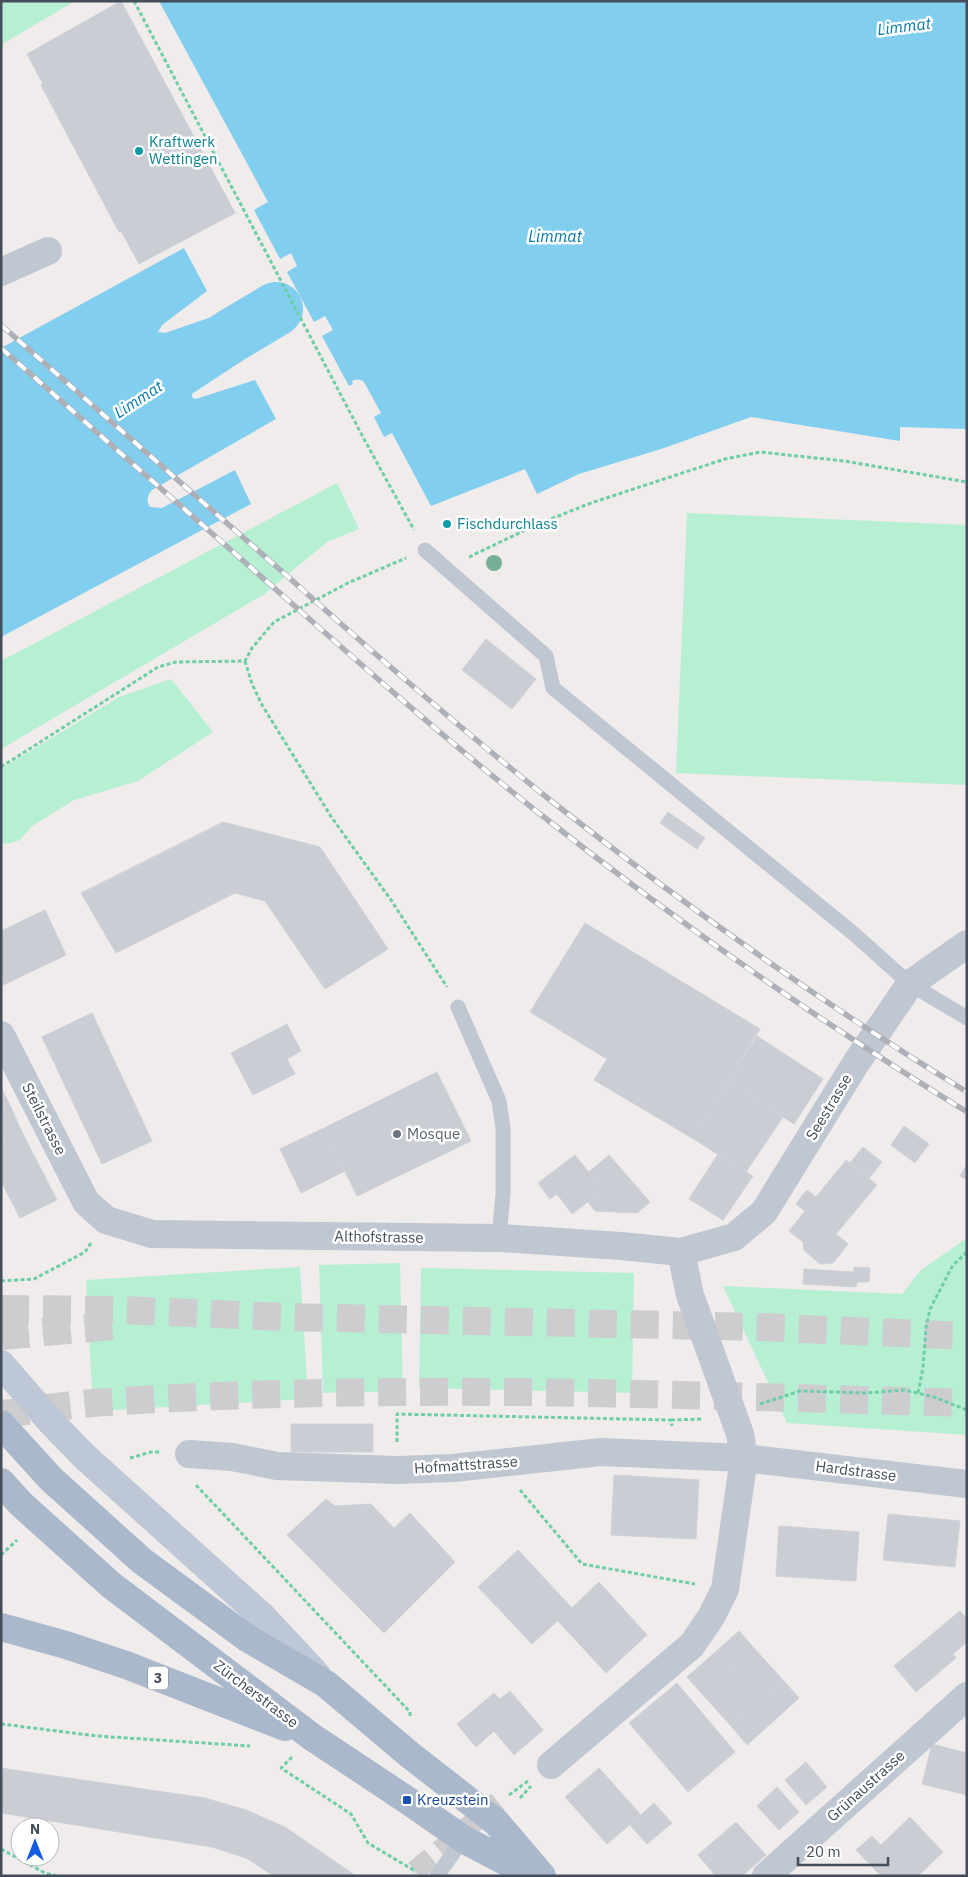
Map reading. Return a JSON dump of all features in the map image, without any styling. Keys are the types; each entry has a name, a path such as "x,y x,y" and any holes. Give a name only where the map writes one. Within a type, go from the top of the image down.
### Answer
{"main road":[{"path":"1,1364 51,1422 85,1457 263,1617 326,1684 410,1755 496,1822 542,1876"},
{"path":"1,1424 51,1479 142,1561 247,1638 326,1684"},
{"name":"Zürcherstrasse","path":"1,1482 21,1504 111,1584 312,1738 408,1800 463,1839 533,1876"},
{"name":"3","path":"1,1627 66,1645 126,1665 312,1738"}],"street":[{"path":"1,272 48,250"},
{"name":"Seestrasse","path":"681,1252 734,1237 764,1212 856,1063 910,984 967,944"},
{"name":"Steilstrasse","path":"1,1035 86,1202"},
{"name":"Althofstrasse","path":"86,1202 106,1220 152,1234 499,1238 681,1252"},
{"path":"551,1765 692,1645 725,1589 744,1458 740,1434 690,1295 681,1252"},
{"name":"Hofmattstrasse","path":"189,1454 232,1457 277,1466 398,1470 453,1468 601,1452 744,1458"},
{"name":"Hardstrasse","path":"744,1458 967,1484"},
{"name":"Grünaustrasse","path":"766,1876 967,1696"}],"lane":[{"path":"425,550 546,656 552,688 854,934 910,984 967,1018"},
{"path":"458,1007 499,1101 503,1128 503,1194 499,1238"},
{"path":"437,1876 463,1839"}],"path":[{"path":"134,1 364,439 425,550"},
{"path":"458,1007 422,946 332,818 262,705 252,684 245,661 252,648 274,622 348,583 425,550 465,559 538,524 591,503 725,459 760,452 844,461 967,482"},
{"path":"1,766 158,667 176,662 245,661"},
{"path":"1,1281 34,1279 85,1252 106,1220"},
{"path":"918,1393 930,1309 953,1266 967,1252"},
{"path":"398,1470 396,1414 689,1420 733,1413 800,1391 866,1393 904,1390 967,1410"},
{"path":"671,1420 673,1435 672,1456"},
{"path":"123,1461 152,1452 189,1454 191,1479 410,1712 410,1755"},
{"path":"498,1464 582,1564 725,1589"},
{"path":"1,1555 20,1537"},
{"path":"1,1724 97,1736 252,1746"},
{"path":"312,1738 281,1768 352,1814 368,1843 415,1871"},
{"path":"506,1797 551,1765"},
{"path":"1,1849 45,1873 57,1876"}],"green space":[{"path":"1,1 75,1 4,43 1,51"},
{"path":"337,483 359,529 327,542 263,595 1,749 1,661"},
{"path":"687,513 967,525 967,785 676,773"},
{"path":"171,679 213,732 138,781 74,800 32,826 20,840 6,844 1,842 1,769 119,697"},
{"path":"967,1238 967,1435 787,1423 723,1286 902,1294 921,1270"},
{"path":"400,1263 403,1391 323,1393 319,1265"},
{"path":"300,1267 308,1399 93,1411 86,1280"},
{"path":"421,1268 634,1273 632,1393 419,1388"}],"water":[{"name":"Limmat","path":"159,1 967,1 967,429 900,427 900,441 751,417 661,449 579,474 537,494 525,469 431,506 392,433 384,437 374,417 381,413 364,382 355,380 349,386 322,336 333,330 325,316 314,322 287,272 297,266 291,253 280,259 254,210 268,202"},
{"name":"Limmat","path":"184,248 207,291 162,325 158,332 165,333 220,314 242,355 195,390 192,393 192,397 195,399 199,398 255,380 276,419 152,490 148,496 148,502 150,507 162,508 235,470 251,504 1,637 1,348"}],"building":[{"name":"Kraftwerk Wettingen","path":"121,1 235,213 139,264 121,231 119,232 43,89 41,85 43,84 27,54"},
{"path":"486,639 536,679 512,709 462,670"},
{"path":"668,812 705,838 697,849 660,823"},
{"path":"223,822 320,847 388,949 325,989 265,901 235,893 116,953 81,893"},
{"path":"45,910 66,955 1,986 1,931"},
{"path":"585,923 760,1029 692,1138 594,1080 607,1059 530,1012"},
{"path":"92,1013 152,1141 102,1164 42,1037"},
{"path":"287,1024 301,1051 287,1059 295,1074 253,1095 231,1053"},
{"path":"757,1036 823,1079 794,1124 728,1081"},
{"name":"Mosque","path":"437,1072 471,1141 357,1196 324,1128"},
{"path":"728,1081 783,1117 746,1172 692,1138"},
{"path":"1,1088 9,1103 1,1107"},
{"path":"9,1103 22,1132 1,1142 1,1107"},
{"path":"904,1126 929,1144 915,1163 891,1145"},
{"path":"324,1128 345,1171 301,1193 280,1149"},
{"path":"22,1132 57,1200 20,1218 1,1181 1,1142"},
{"path":"863,1147 882,1162 869,1178 850,1163"},
{"path":"718,1154 753,1176 723,1220 689,1199"},
{"path":"575,1155 603,1190 572,1214 557,1194 550,1199 538,1183"},
{"path":"609,1155 650,1202 637,1213 595,1211 588,1202 603,1190 589,1172"},
{"path":"846,1160 877,1185 836,1234 848,1244 833,1263 820,1264 804,1250 803,1242 789,1231 805,1211 796,1204 801,1197 807,1190 816,1197"},
{"path":"967,1164 967,1180 960,1176"},
{"path":"854,1267 870,1268 869,1282 857,1282 856,1287 803,1284 804,1269 854,1272"},
{"path":"291,1424 373,1424 373,1452 291,1452"},
{"path":"614,1475 699,1480 696,1539 611,1535"},
{"path":"326,1499 335,1506 371,1504 394,1528 410,1513 455,1562 384,1633 287,1535"},
{"path":"888,1514 960,1521 955,1567 883,1560"},
{"path":"779,1526 859,1532 856,1581 776,1576"},
{"path":"518,1550 572,1608 532,1644 478,1587"},
{"path":"599,1582 647,1635 606,1673 558,1621"},
{"path":"960,1611 967,1619 967,1642 953,1654 956,1658 916,1692 894,1666"},
{"path":"739,1631 754,1648 702,1694 687,1677"},
{"path":"754,1648 783,1680 731,1726 702,1694"},
{"path":"783,1680 799,1698 747,1745 731,1726"},
{"path":"677,1683 735,1752 688,1792 629,1723"},
{"path":"510,1691 543,1730 514,1755 494,1731 476,1747 457,1724 494,1693 500,1699"},
{"path":"932,1744 967,1753 967,1795 922,1784"},
{"path":"806,1762 827,1787 806,1805 785,1780"},
{"path":"1,1768 205,1798 246,1810 285,1827 356,1876 274,1876 246,1858 212,1847 60,1823 60,1817 26,1817 1,1813"},
{"path":"599,1768 641,1815 607,1844 565,1797"},
{"path":"777,1787 799,1812 779,1830 757,1806"},
{"path":"654,1803 672,1823 647,1844 630,1825"},
{"path":"910,1817 943,1852 918,1876 881,1876 856,1850 872,1836 881,1845"},
{"path":"736,1822 766,1855 742,1876 716,1876 698,1855"}],"waterway":[{"name":"Limmat","path":"170,376 276,309"}],"tunnel":[{"path":"1,1309 121,1310 286,1317 760,1327 967,1336"},
{"path":"1,1336 112,1326"},
{"path":"1,1414 107,1402 322,1393 537,1392 967,1403"},
{"path":"415,1871 498,1802"}],"railway":[{"path":"1,325 384,661 550,800 754,952 860,1024 967,1092"},
{"path":"1,348 377,678 474,761 540,814 696,932 749,969 857,1042 967,1112"}],"place":[{"name":"Kraftwerk Wettingen","path":"139,151"},
{"name":"Fischdurchlass","path":"447,524"},
{"name":"Mosque","path":"397,1134"},
{"name":"Kreuzstein","path":"407,1800"}]}
